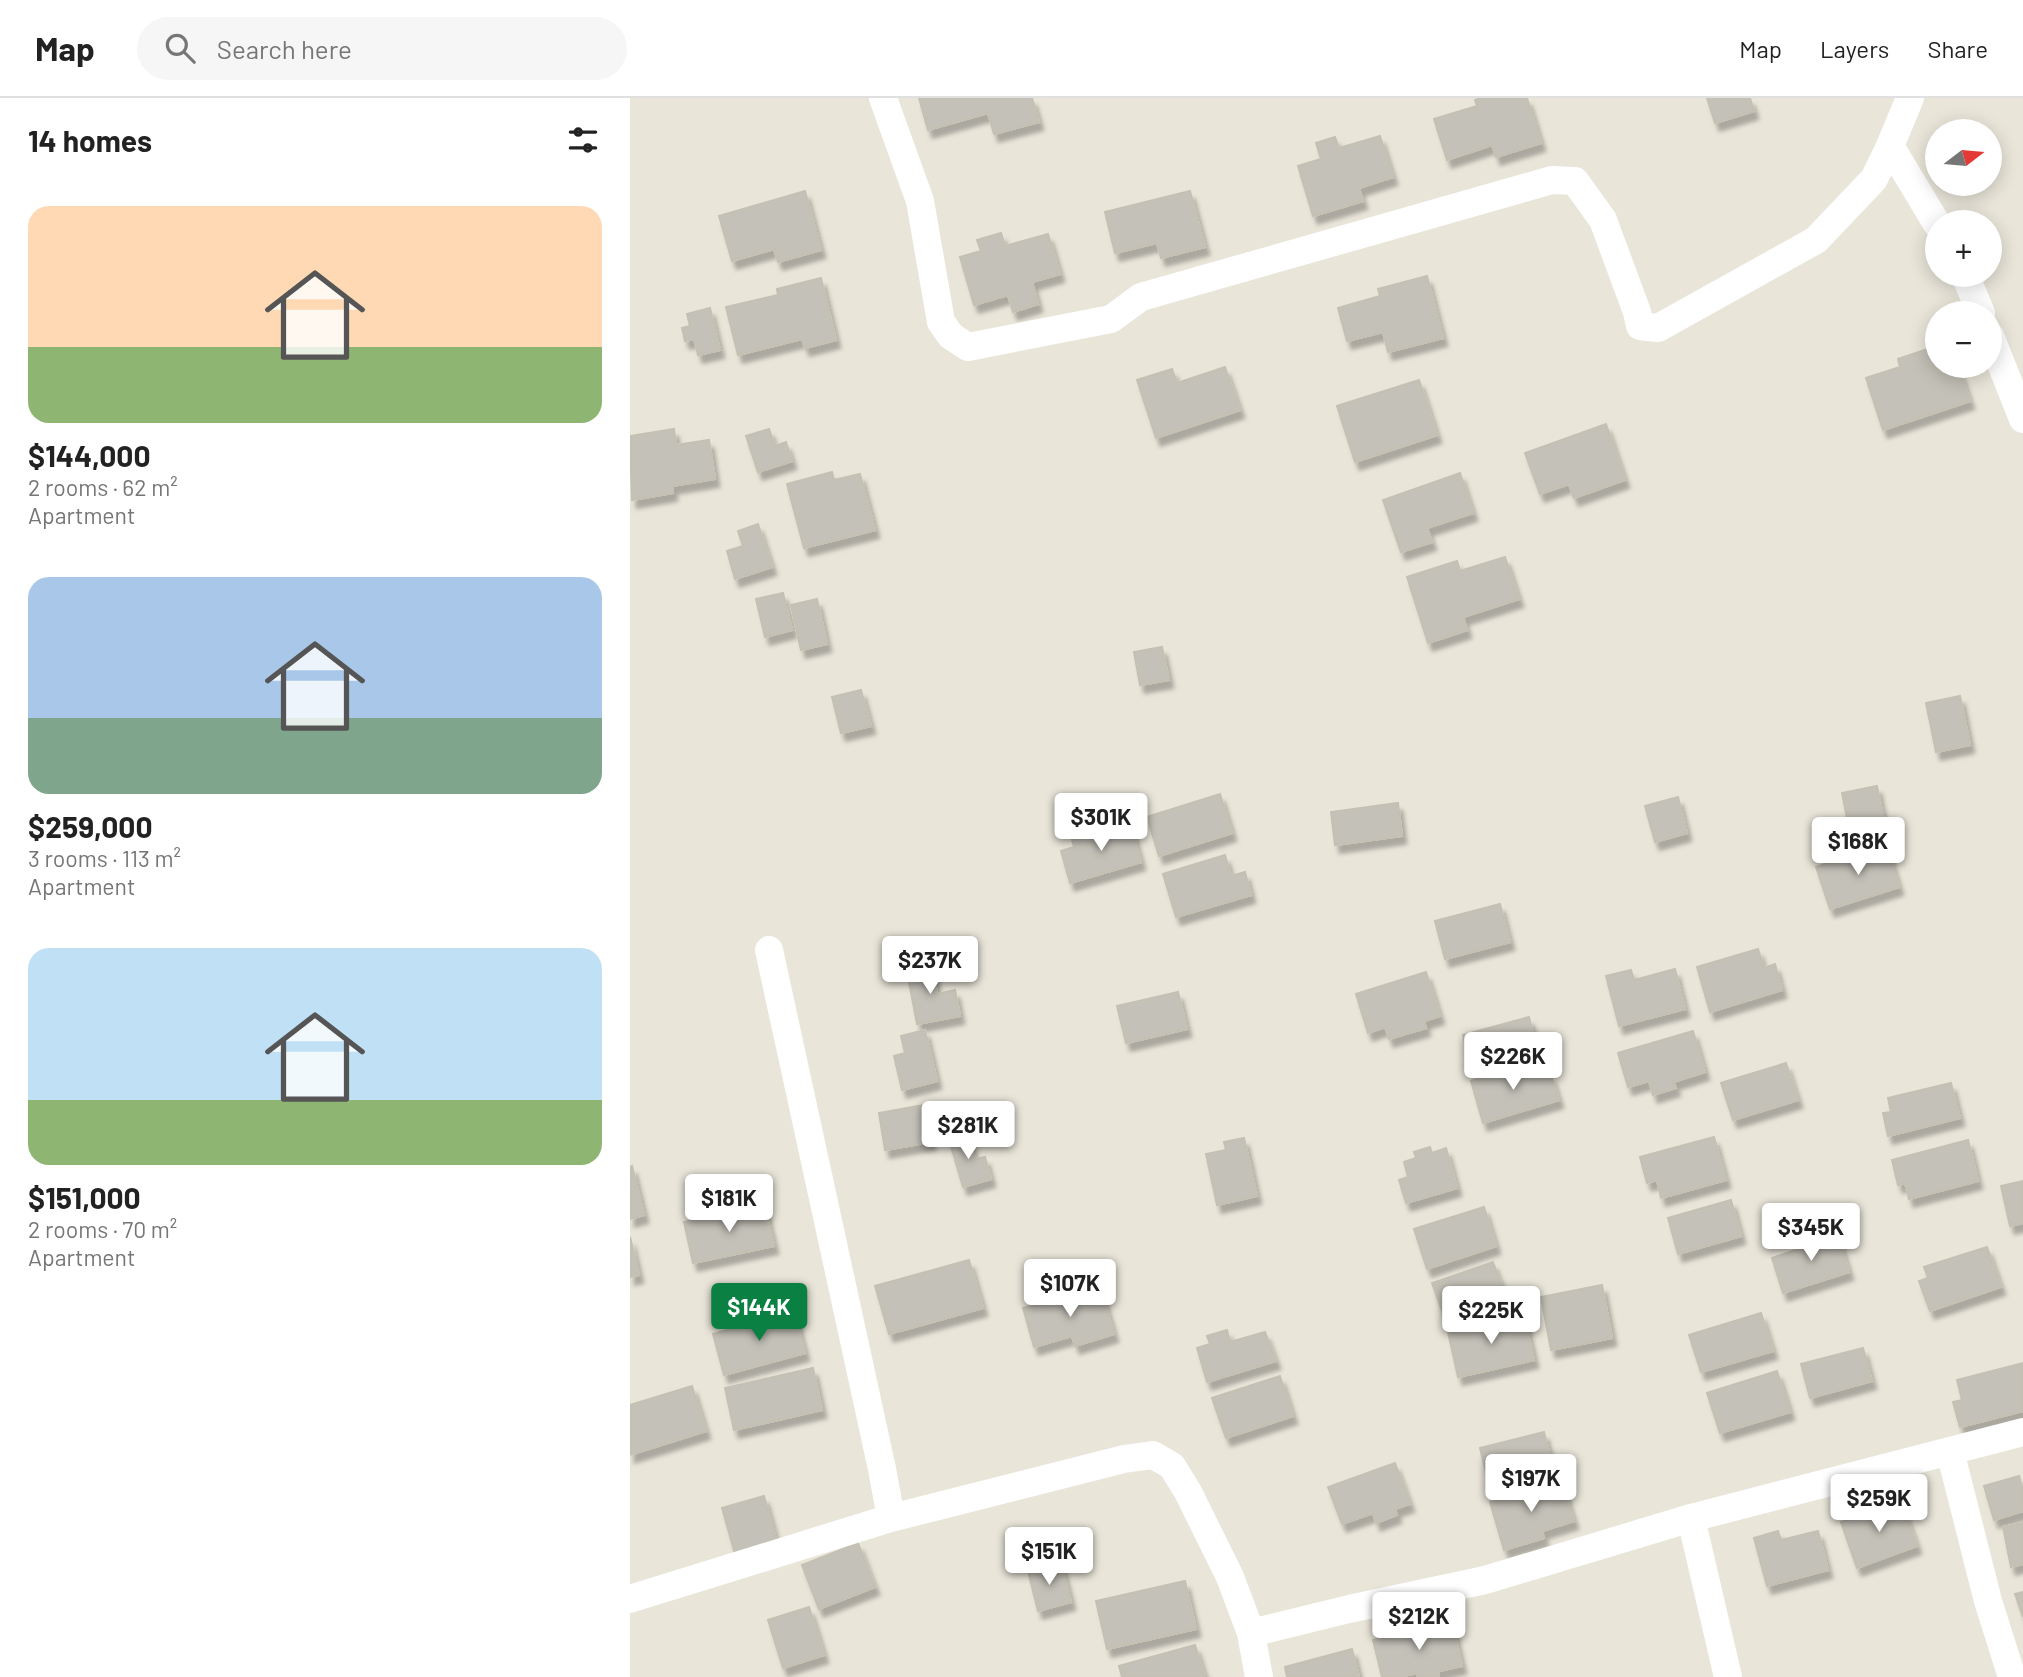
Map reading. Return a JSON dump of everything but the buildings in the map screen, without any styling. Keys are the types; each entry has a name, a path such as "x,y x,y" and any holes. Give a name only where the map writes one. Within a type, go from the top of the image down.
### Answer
{"street":[{"path":"883,98 920,201 941,322 951,336 968,347 1111,319 1141,297 1552,180 1575,181 1603,220 1640,326 1658,328 1815,240 1874,179 1910,98"},
{"path":"1890,146 1929,210"},
{"path":"2002,366 2023,419"},
{"path":"769,950 883,1469 891,1518"},
{"path":"1251,1633 1485,1580 1691,1518 2023,1432"},
{"path":"1950,1451 1988,1601 2012,1677"},
{"path":"630,1599 891,1518 1124,1459 1153,1455 1171,1466 1188,1492 1230,1577 1251,1633 1259,1677"},
{"path":"1691,1518 1728,1677"}]}
